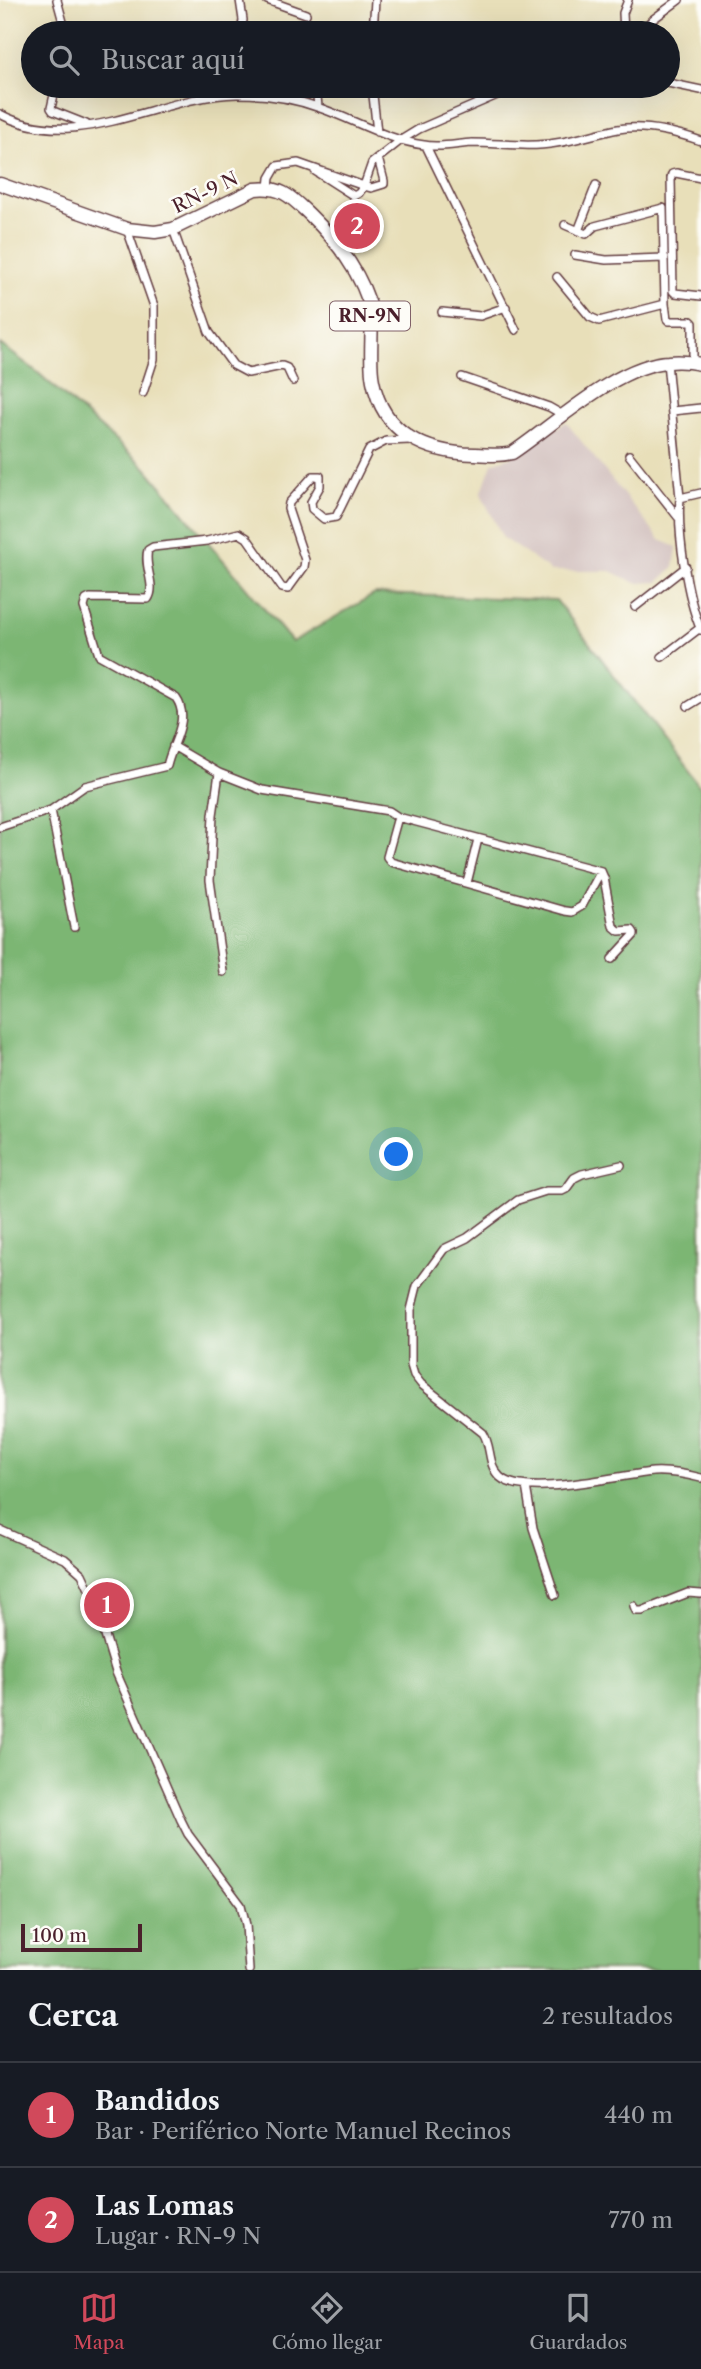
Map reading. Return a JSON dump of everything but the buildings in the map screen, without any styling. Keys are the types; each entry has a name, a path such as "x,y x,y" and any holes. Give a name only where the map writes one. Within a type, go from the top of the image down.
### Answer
{"main road":[{"name":"RN-9 N","path":"0,184 127,229 155,232 173,229 206,215 255,189 281,191 320,225 357,272 370,306 373,382 383,412 410,440 431,448 466,454 512,453 576,405 640,368 667,361 697,363"}],"street":[{"path":"57,0 63,21"},
{"path":"240,0 243,21"},
{"path":"267,0 306,14"},
{"path":"373,21 374,0"},
{"path":"623,21 623,13 628,0"},
{"path":"651,21 680,0"},
{"path":"680,86 701,90"},
{"path":"53,98 53,111 91,126"},
{"path":"0,114 22,124 51,127 91,126 121,121 197,98"},
{"path":"277,98 318,107 377,132 426,146 537,145 620,129 642,128 701,141"},
{"path":"317,98 318,107"},
{"path":"373,98 377,132"},
{"path":"315,171 354,196 364,187 369,168 401,139 490,98"},
{"path":"426,146 516,330"},
{"path":"269,188 270,178 277,166 298,163 364,187 384,184 378,158"},
{"path":"701,178 676,173 672,174 671,178 673,290 675,293 701,296"},
{"path":"578,231 596,186"},
{"path":"565,225 586,233 595,226 663,208 665,304 668,321 693,323 697,363"},
{"path":"127,229 154,306 154,359 143,393"},
{"path":"173,229 209,331 233,365 248,373 282,366 287,368 293,380"},
{"path":"575,255 606,260 665,258"},
{"path":"557,277 590,317 599,321 665,304"},
{"path":"442,312 480,316 506,307"},
{"path":"662,657 700,629 678,518 680,498 667,361"},
{"path":"462,377 550,407 564,415"},
{"path":"672,411 701,408"},
{"path":"0,827 51,810 85,786 167,766 183,718 182,707 176,698 99,654 84,607 86,600 90,597 148,599 152,593 146,557 148,550 239,533 247,538 282,588 288,589 304,567 305,560 288,509 292,498 313,476 320,476 320,486 311,502 312,509 324,519 336,517 369,450 386,440 410,440"},
{"path":"629,455 678,518"},
{"path":"680,498 701,493"},
{"path":"635,607 686,567"},
{"path":"688,706 701,698"},
{"path":"173,746 219,773 262,790 389,811 398,817 601,871"},
{"path":"219,773 213,815 210,880 223,972"},
{"path":"51,810 75,926"},
{"path":"398,817 388,860 572,912 582,906 601,871"},
{"path":"467,883 478,839"},
{"path":"601,871 613,926 619,930 632,930 634,933 612,959"},
{"path":"621,1165 582,1174 574,1178 562,1191 546,1191 518,1200 467,1238 444,1249 417,1286 411,1310 411,1365 421,1384 483,1433 493,1467 500,1478 508,1482 526,1486 550,1486 653,1472 701,1478"},
{"path":"526,1486 533,1528 555,1595"},
{"path":"0,1530 65,1559 82,1574 96,1602 116,1672 180,1820 242,1905 249,1970"},
{"path":"634,1606 636,1611 642,1611 688,1593 701,1594"}],"shaded area":[{"path":"566,422 660,540 677,547 674,567 658,582 636,583 611,571 551,571 503,538 481,494 492,463 510,457"}],"green space":[{"path":"0,344 36,371 145,467 292,642 375,594 556,600 701,788 701,1970 0,1970"}],"place":[{"name":"Las Lomas","path":"357,226"},
{"name":"Bandidos","path":"107,1605"}]}
